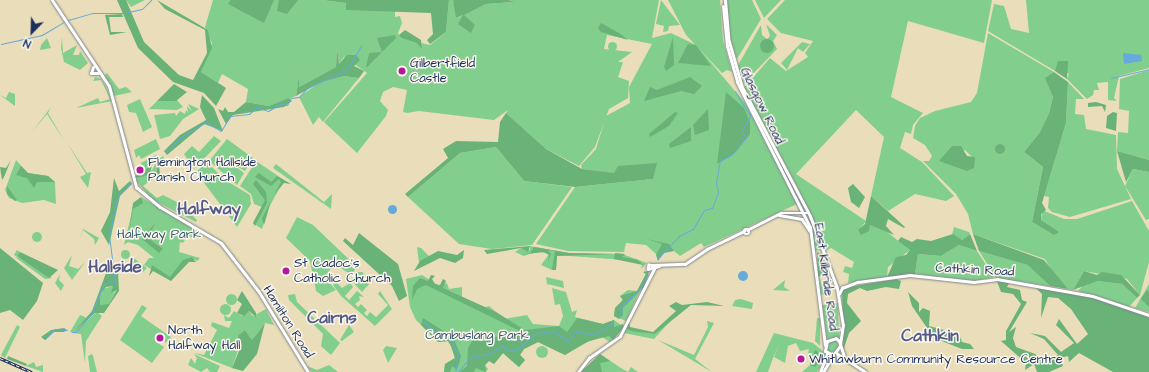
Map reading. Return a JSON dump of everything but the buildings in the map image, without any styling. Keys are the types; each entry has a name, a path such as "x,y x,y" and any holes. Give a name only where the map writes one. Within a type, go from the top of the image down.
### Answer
{"main road":[{"name":"Hamilton Road","path":"52,0 112,95 136,187 160,207 213,238 251,282 308,372"},
{"name":"Glasgow Road","path":"724,0 728,38 741,84 800,196 806,213"},
{"name":"Glasgow Road","path":"724,0 725,37 737,82 806,213"},
{"name":"Hamilton Road","path":"93,67 90,74 98,73"},
{"path":"799,214 801,205"},
{"path":"578,372 589,358 620,336 652,275 653,268 659,265 685,264 707,249 746,232 776,215 806,213"},
{"path":"776,215 800,218 806,213"},
{"name":"East Kilbride Road","path":"806,213 815,254 825,345"},
{"name":"East Kilbride Road","path":"806,213 834,280 839,297 843,325 840,345"},
{"path":"800,218 812,236"},
{"path":"815,254 822,252"},
{"name":"Cathkin Road","path":"845,286 910,275 974,282 997,279 1093,296 1149,315"},
{"path":"834,280 838,286 845,286 839,297"},
{"path":"821,372 827,354 825,345 832,338 840,345 844,356"},
{"path":"821,372 836,353 840,345"},
{"path":"836,353 844,356 865,372"},
{"path":"827,354 833,355"}],"green space":[{"path":"117,0 126,0 144,42 179,75 193,80 207,53 205,30 165,9 157,0 208,30 212,48 201,72 226,88 216,106 204,93 173,82 138,48"},
{"path":"126,0 145,0 131,7"},
{"path":"213,0 322,0 346,3 346,10 395,10 395,17 400,16 402,23 398,33 401,38 416,43 422,49 421,43 430,45 446,32 449,0 453,0 457,18 486,4 514,2 508,0 659,0 652,38 671,33 696,45 746,104 797,204 704,247 701,243 680,256 668,246 657,255 646,245 626,243 624,252 568,251 536,244 575,187 653,179 582,169 581,165 596,149 604,122 595,147 579,166 546,149 506,113 508,110 494,120 419,111 407,113 403,112 407,90 393,87 383,92 380,101 388,110 386,116 357,153 324,122 367,73 344,57 339,64 337,48 336,67 299,87 299,75 296,96 269,106 246,102 248,89 222,74 218,83 201,72 212,43 205,27","holes":["607,35 652,44 629,87 630,103 607,116 609,109 628,98 629,81 618,77 623,62 618,62 632,52 604,49"]},
{"path":"231,0 274,0 264,23 228,4"},
{"path":"279,0 298,0 287,14 277,11"},
{"path":"322,0 449,0 446,32 430,44 427,40 433,34 431,13 346,10 346,3"},
{"path":"453,0 508,0 515,2 486,4 464,15 475,25 471,33 458,24 463,15 456,18"},
{"path":"661,0 680,25 669,26 668,31 663,32 664,26 656,24"},
{"path":"668,0 720,0 723,41 732,72 727,70 722,73 686,35"},
{"path":"727,0 752,0 761,19 737,59 730,38"},
{"path":"755,0 781,0 764,18"},
{"path":"785,0 992,0 984,43 908,21 891,97 923,113 913,125 911,134 905,132 900,148 922,162 954,196 946,201 915,194 888,211 871,196 884,137 856,110 796,174 866,221 859,230 870,225 882,228 910,250 888,267 887,277 848,283 849,274 843,272 845,266 852,268 854,262 831,248 824,252 798,188 744,88 770,58 786,71 808,57 805,53 813,41 781,33 767,19"},
{"path":"1026,0 1149,0 1149,68 1119,76 1114,98 1117,101 1108,100 1108,82 1097,83 1099,90 1094,90 1093,95 1087,99 1067,79 1069,74 1058,68 1055,71 988,31 994,4 1004,6 1011,29 1029,33"},
{"path":"122,14 123,17 109,17 111,32 127,32 110,35 105,15"},
{"path":"601,23 628,40 601,32 598,28"},
{"path":"766,24 777,35 773,41 777,49 743,84 737,67 761,25 762,35 767,39 770,36"},
{"path":"405,30 421,40 422,49 416,43 401,38 399,35"},
{"path":"988,33 1054,72 1046,78 1053,97 1049,113 1040,132 1024,152 1043,167 1032,222 1051,233 1058,232 1041,220 1042,210 1064,219 1077,219 1132,201 1149,231 1149,262 1140,295 1127,279 1084,271 1073,290 1068,289 1057,279 1045,259 973,234 968,214 956,194 923,161 929,161 932,156 925,145 913,138 915,126 920,118 935,111 971,102 977,93","holes":["965,150 972,157 940,161"]},
{"path":"395,35 396,38 382,52 377,38"},
{"path":"62,37 63,53 77,45 73,55 79,55 80,51 88,63 80,70 64,62 61,48"},
{"path":"673,37 674,65 666,71 664,67"},
{"path":"47,38 51,48 40,50 41,45"},
{"path":"767,39 772,41 774,46 772,51 767,53 762,51 760,46 762,41"},
{"path":"610,42 614,42 616,46 614,50 610,50 608,48 608,44"},
{"path":"802,42 810,44 803,52 798,48 787,70 781,63"},
{"path":"688,44 696,45 711,66 678,63"},
{"path":"337,48 339,64 347,55 356,55 360,60 354,66 364,71 359,78 344,76 319,83 296,96 299,75 299,87 336,67"},
{"path":"382,52 366,68 369,53"},
{"path":"1058,61 1068,61 1067,79 1055,71"},
{"path":"1149,70 1149,160 1117,151 1118,132 1128,133 1129,111 1119,109 1120,79"},
{"path":"1054,72 1068,82 1066,123 1042,203 1046,210 1041,214 1041,220 1059,232 1054,235 1032,222 1043,167 1024,152 1040,132 1049,113 1053,97 1045,78"},
{"path":"107,73 119,89 126,87 132,92 114,96 104,76"},
{"path":"344,76 359,78 323,122 319,117 313,125 299,97 319,83"},
{"path":"95,77 101,79 112,101 76,108 98,98 100,102 110,99 101,80 93,81"},
{"path":"690,77 702,86 694,94 681,91 644,101 650,87 657,90"},
{"path":"1068,82 1084,99 1076,99 1075,114 1084,115 1086,129 1116,135 1117,169 1131,199 1070,217 1052,212 1048,208 1049,197 1044,196 1066,123"},
{"path":"174,84 187,92 176,101 157,101"},
{"path":"9,92 15,94 15,106 0,95 6,98"},
{"path":"726,92 744,108 750,122 750,134 735,153 717,164"},
{"path":"202,95 214,108 223,131 204,124 167,155 164,151 180,135 206,120 200,107"},
{"path":"289,98 292,101 284,107 233,115 226,124 218,109 223,111 225,107 228,112 234,112 246,102 269,106"},
{"path":"140,99 152,127 143,132 136,113 129,112 127,105"},
{"path":"177,100 183,107 177,110 149,109 157,101"},
{"path":"1096,102 1106,105 1105,112 1102,106 1088,107 1088,103"},
{"path":"188,104 199,109 183,119 170,136 160,139 154,115 175,113 176,116 180,111 185,114 186,110 188,113 187,106 192,111"},
{"path":"51,107 48,113 65,142 47,114 32,132"},
{"path":"708,109 709,130 695,135 693,125"},
{"path":"675,112 678,113 669,126 650,137 649,134"},
{"path":"1113,112 1117,113 1116,131 1106,128 1107,116"},
{"path":"506,113 546,149 582,169 614,173 618,166 657,163 653,179 575,187 524,181 496,147 460,153 408,197 405,194 448,158 443,149 456,141 498,142 500,122"},
{"path":"691,127 691,141 670,148 669,144"},
{"path":"214,136 221,141 194,169 184,154 192,146 199,152"},
{"path":"156,139 160,149 141,159 139,155 136,158 134,150"},
{"path":"227,139 253,158 245,171 231,163 244,173 237,185 209,161"},
{"path":"66,141 87,173 91,172 88,188 80,177 86,174"},
{"path":"998,144 1002,144 1004,145 1004,153 998,154 995,151 995,147"},
{"path":"952,146 961,146 967,156 975,157 974,168 967,171 939,161"},
{"path":"496,147 524,181 572,187 532,245 492,249 459,244 408,197 460,153"},
{"path":"1117,151 1149,160 1149,172 1133,169 1126,182"},
{"path":"156,155 159,159 163,156 165,160 157,165 156,177 143,186 157,198 163,195 181,204 197,220 196,222 153,200 135,180 152,170 158,160 143,172 141,163"},
{"path":"163,159 165,161 159,165 160,174 156,179 157,165"},
{"path":"11,160 2,180 0,167 6,168"},
{"path":"16,160 28,173 48,176 55,182 56,204 44,200 22,203 9,198 5,190"},
{"path":"256,161 284,180 268,209 262,229 253,223 262,207 254,204 251,194 240,186"},
{"path":"207,162 225,180 250,195 251,204 237,227 196,172"},
{"path":"276,164 324,202 332,194 331,209 273,168"},
{"path":"152,165 150,174 135,179 134,177"},
{"path":"21,166 28,173 48,176 55,182 37,182 34,188 27,178 16,175"},
{"path":"1133,169 1149,172 1149,219 1146,220 1125,186"},
{"path":"259,173 271,182 277,176 291,184 284,183 274,195 281,182 279,179 271,186 255,177"},
{"path":"114,178 119,191 130,181 132,184 120,196 109,245 101,231 110,212"},
{"path":"256,180 266,192 267,203 255,226 253,223 265,200 253,184"},
{"path":"853,184 865,197 859,208 851,202 848,188"},
{"path":"7,186 17,200 15,201 7,194"},
{"path":"871,196 905,227 904,228 888,219 886,226 894,235 870,225 869,231 861,235 858,230 865,224"},
{"name":"Halfway Park","path":"141,197 197,231 193,238 188,235 183,243 180,242 179,252 200,258 197,261 192,258 170,280 144,265 149,258 154,258 138,245 128,242 124,245 133,208"},
{"path":"141,197 143,203 133,209 128,238 133,203"},
{"path":"271,201 264,225 262,218"},
{"path":"297,217 313,225 357,267 351,275 334,263 325,278 336,290 323,296 316,291 310,261 286,238"},
{"path":"809,217 814,227 821,250 815,251"},
{"path":"155,223 148,238 163,249 159,253 142,239"},
{"path":"954,227 969,232 970,234 962,240 952,235"},
{"path":"83,229 99,238 95,245 94,239 83,230 79,240"},
{"path":"35,232 39,232 41,233 41,241 35,242 32,239 32,235"},
{"path":"359,233 398,264 407,296 399,301 392,286 343,241 345,238 353,245"},
{"path":"953,234 962,240 970,234 977,251 959,245 941,256 918,254 915,274 887,277 896,257 906,255 910,250 898,241 901,237 912,242 917,239 931,241"},
{"path":"973,234 1044,260 1068,289 1050,286 1028,265 979,251"},
{"path":"647,239 669,244 674,251 664,253 658,261 656,255 662,244"},
{"path":"959,245 977,251 994,277 975,281 915,274 918,254 941,256"},
{"path":"530,246 569,253 622,254 647,263 641,269 642,265 637,261 557,255 556,270 552,270 541,265 549,254 537,251 524,256 515,252 521,248 530,250"},
{"path":"530,246 528,252 521,248 487,254 484,250"},
{"path":"417,247 421,248 430,257 419,263"},
{"path":"534,247 569,253 614,254 557,256 556,270 552,270 555,251 548,250 551,254 548,262 549,255 544,252 519,255 530,253"},
{"path":"0,248 43,283 37,301 23,320 10,310 0,313"},
{"path":"125,249 130,254 125,259 120,254"},
{"path":"17,250 20,252 17,256 52,278 45,279 15,257 19,258 14,255"},
{"path":"464,250 463,258 455,263 440,258 414,271 420,261 438,251 457,255"},
{"path":"979,251 1029,265 1050,286 996,278"},
{"path":"20,252 58,270 49,278 17,256"},
{"path":"817,252 822,254 828,273 818,277"},
{"path":"615,253 625,254 622,257 638,260 643,265 614,259"},
{"path":"72,255 69,266 78,269 85,262 72,280 64,268"},
{"path":"132,257 147,268 143,272 129,261"},
{"path":"192,257 196,262 189,262 171,281 153,271 149,276 152,265 170,277 183,260"},
{"path":"109,265 116,266 118,271 119,291 104,313 95,313 73,333 92,311","holes":["113,286 111,293 117,290 109,304 100,305 100,294 106,287"]},
{"path":"649,271 626,321 614,316 615,308 623,300 620,296 628,290 637,291 646,274 643,272"},
{"path":"649,271 645,286 623,308 623,315 619,319 614,316 615,308 623,300 620,296 637,291 646,274 643,272"},
{"path":"1084,271 1097,275 1102,272 1121,275 1140,295 1137,298 1122,284 1097,281 1073,290"},
{"path":"358,272 362,272 369,279 357,274 366,283 371,282 362,292 351,280"},
{"path":"60,274 59,280 64,285 61,291 55,283"},
{"name":"Cambuslang Park","path":"422,275 439,286 447,283 449,289 462,287 462,298 483,308 489,306 504,319 527,315 533,324 559,326 563,316 560,304 555,305 552,288 566,292 572,312 577,310 575,317 603,324 614,320 624,327 610,342 602,337 581,344 565,355 538,342 524,349 520,355 525,360 519,367 503,353 494,364 489,361 485,365 488,369 486,372 444,372 445,364 455,358 451,346 448,341 438,342 416,320 410,307 406,279"},
{"path":"431,275 435,276 432,279 435,284 440,285 443,279 446,281 443,288 496,312 525,330 559,326 567,332 577,318 603,324 614,320 614,327 623,324 624,327 613,340 609,336 589,341 565,355 538,342 524,349 520,355 525,360 519,367 503,353 494,364 489,361 485,365 486,372 476,368 474,372 460,372 467,366 468,348 473,339 484,341 505,334 515,337 522,332 426,285 417,289 412,300 413,286 420,278 428,281"},
{"path":"546,277 563,281 564,288 547,284"},
{"path":"819,277 826,296 820,294"},
{"path":"896,279 901,281 899,289 886,287 867,291 860,288 848,294 847,303 861,321 849,333 843,351 842,288"},
{"path":"996,279 1010,281 1007,287 1020,290 1022,300 1027,302 1009,332 1016,327 1013,338 1016,347 1035,354 1047,364 1058,355 1044,339 1030,333 1045,336 1061,352 1074,343 1056,325 1059,319 1077,344 1088,334 1071,309 1058,298 1048,297 1041,318 1042,294 1033,285 1110,302 1149,316 1149,372 1113,372 1079,353 1069,362 1068,356 1060,358 1063,366 1049,372 1037,372 1034,364 1025,370 1026,363 1001,341 1006,340 1006,331 1021,304 1013,294 1001,292"},
{"path":"785,280 784,287 790,291 773,290"},
{"path":"1097,281 1122,284 1137,298 1129,307 1078,291 1085,283"},
{"path":"336,282 342,288 350,283 353,287 345,296 349,300 357,291 364,297 359,296 360,300 355,304 358,307 361,304 367,310 364,313 367,316 370,312 376,317 388,305 378,294 380,291 392,309 375,326 341,296 333,285"},
{"path":"1149,284 1149,312 1135,308"},
{"path":"113,286 113,293 117,290 109,304 106,307 100,305 98,300 103,289"},
{"path":"1147,290 1149,292 1149,307 1141,299"},
{"path":"242,291 256,313 256,317 249,311 244,316 237,313 242,304 237,300"},
{"path":"908,292 919,303 919,312 923,308 930,311 929,326 959,334 962,342 970,344 974,349 962,349 934,338 912,306"},
{"path":"229,294 233,294 235,295 235,303 229,304 226,301 226,297"},
{"path":"295,294 297,302 340,343 331,355 321,346 323,334 289,300 288,295"},
{"path":"741,299 753,303 752,309 732,306 735,300"},
{"path":"676,302 682,305 707,302 724,306 691,305 655,334 631,331 626,328 629,321 630,327 653,332 676,311 669,306"},
{"path":"838,303 839,338 827,339 822,305"},
{"path":"223,304 227,304 229,305 229,313 223,314 220,311 220,307"},
{"path":"142,305 147,308 141,316 171,337 166,343 160,335 155,341 164,347 152,363 120,340"},
{"path":"266,309 274,325 265,323 252,340 245,330 232,368 194,353 204,355 217,330 211,326 212,322 229,328 232,321 225,321 224,315 229,318 234,311 242,316 249,311 253,316"},
{"path":"97,312 102,316 86,341 85,363 81,334 73,333"},
{"path":"80,315 87,318 73,333 70,332"},
{"path":"674,317 654,339 624,333 626,328 655,334"},
{"path":"423,318 453,337 461,356 457,370 452,366 450,372 444,372 445,364 455,358 451,346 448,341 438,342 421,325"},
{"path":"817,318 820,318 820,346 815,341"},
{"path":"707,321 714,323 695,359 712,372 658,340 694,355 708,327"},
{"path":"265,323 257,354 243,371 232,368 241,346 238,336 245,330 252,340"},
{"path":"17,325 20,327 5,358 1,355"},
{"path":"349,325 354,332 342,341 340,340"},
{"path":"64,328 67,330 64,332 54,332 45,340 41,337 51,330"},
{"path":"774,333 813,343 824,352 826,356 817,372 802,372 810,365 812,353 808,353 809,349 800,351 796,343 788,346 785,363 774,357 780,343 773,358 768,372 756,372"},
{"path":"830,340 834,340 838,346 834,352 830,352 826,348 826,344"},
{"path":"386,346 397,348 388,363 383,350"},
{"path":"542,346 546,348 548,352 546,356 542,358 538,356 536,352 538,348"},
{"path":"815,350 825,357 815,367 810,365"},
{"path":"92,354 97,372 90,372 88,356"},
{"path":"194,354 220,366 217,372 210,372 207,368 201,372 188,365 191,358 195,364 197,358"},
{"path":"600,354 621,368 628,372 581,372"},
{"path":"600,354 610,361 600,363 602,372 581,372"},
{"path":"8,356 27,364 26,366 7,359"},
{"path":"34,362 36,367 43,365 43,372 26,366"},
{"path":"329,365 338,372 312,372 307,366 317,370"},
{"path":"631,367 638,372 628,372"}],"water":[{"path":"1123,53 1141,55 1142,61 1124,64"},
{"path":"392,204 397,209 392,214 387,209"},
{"path":"743,271 748,276 743,281 738,276"}],"waterway":[{"path":"124,13 142,9 151,0"},
{"path":"68,20 92,13 123,13"},
{"path":"1,44 42,35 64,22"},
{"path":"166,153 181,137 206,122 221,131 230,116 249,114 257,107 268,111 280,104 287,105 291,98 299,97 307,88 347,70 361,46"},
{"path":"1111,78 1149,69"},
{"path":"657,259 679,236 693,229 704,210 712,208 718,192 716,183 720,161 731,155 746,138 742,130 750,116 735,91"},
{"path":"72,332 76,332 92,313 104,283 115,282 109,235 118,195 131,183"},
{"path":"619,317 622,305 639,290 648,274"},
{"path":"424,322 440,336 450,339 458,354 455,372"},
{"path":"458,372 470,357 489,354 502,346 509,351 515,350 537,333 554,331 568,341 577,331 594,335 613,323"},
{"path":"45,339 55,329 67,330"}],"railway":[{"path":"0,358 32,372"}],"place":[{"name":"Gilbertfield Castle","path":"402,71"},
{"name":"Flemington Hallside Parish Church","path":"140,170"},
{"name":"St Cadoc's Catholic Church","path":"286,271"},
{"name":"North Halfway Hall","path":"160,338"},
{"name":"Whitlawburn Community Resource Centre","path":"801,359"}],"district":[{"name":"Halfway","path":"209,210"},
{"name":"Hallside","path":"115,268"},
{"name":"Cairns","path":"332,319"},
{"name":"Cathkin","path":"930,337"}]}
